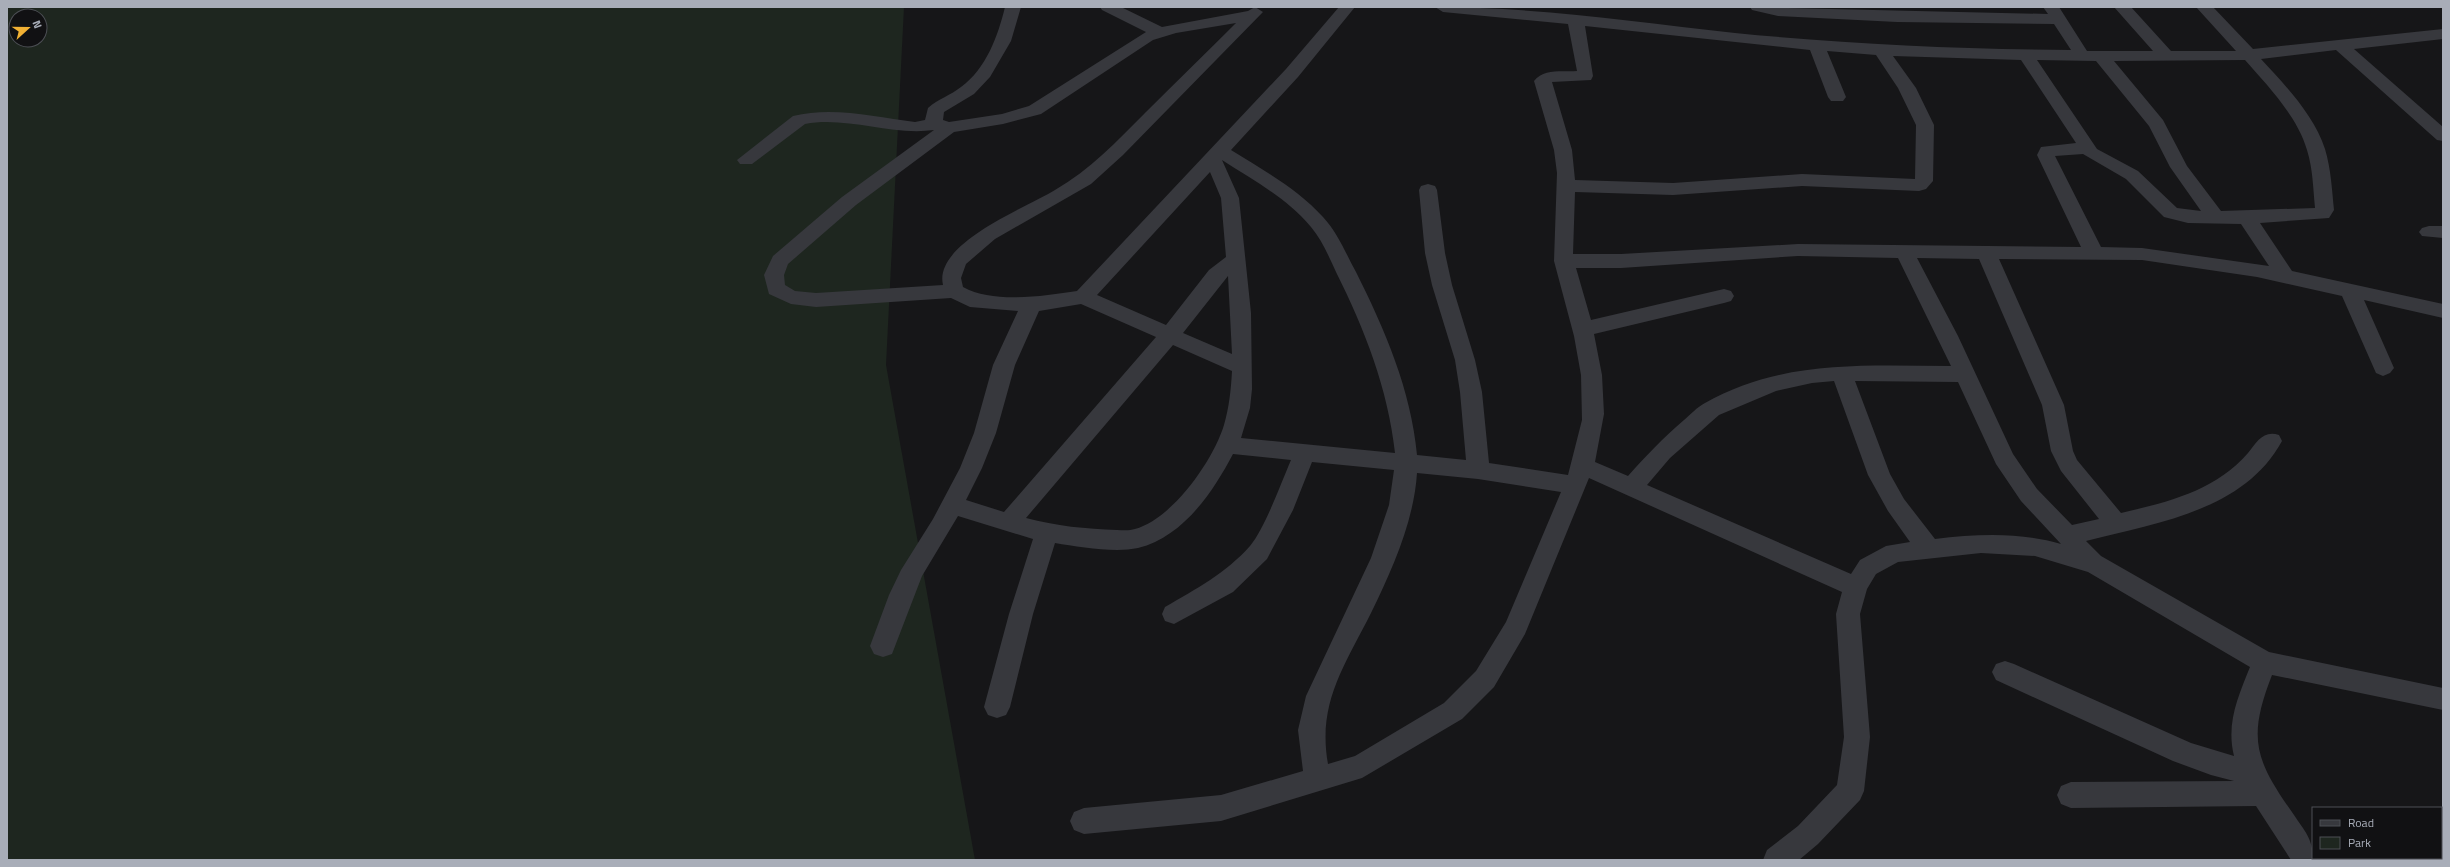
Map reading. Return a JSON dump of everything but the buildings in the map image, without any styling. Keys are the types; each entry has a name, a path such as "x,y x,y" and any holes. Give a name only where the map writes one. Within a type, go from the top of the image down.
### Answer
{"street":[{"path":"943,126 933,119 934,112 979,80 997,52 1010,23 1013,7"},
{"path":"1108,7 1159,32"},
{"path":"1084,297 1292,73 1348,7"},
{"path":"1443,7 1575,19 1682,34 1880,49 2025,54 2166,56 2248,55 2443,34"},
{"path":"1758,7 1778,10 1897,17 2054,13 2082,55"},
{"path":"2122,7 2166,56"},
{"path":"2025,54 2086,148 2099,159 2132,175 2171,213 2184,217 2247,218 2313,216 2322,214 2325,210 2318,161 2313,142 2285,99 2248,55 2204,7"},
{"path":"746,160 799,120 814,117 915,127 943,126 1003,119 1035,110 1146,37 1159,32 1255,11"},
{"path":"954,291 951,278 958,261 988,235 1013,219 1061,195 1084,180 1117,151 1255,11"},
{"path":"1084,821 1221,808 1362,766 1453,710 1486,680 1516,627 1579,476 1593,415 1583,329 1564,261 1562,240 1566,186 1565,158 1543,81 1547,77 1553,76 1585,76 1586,73 1575,19"},
{"path":"1816,44 1837,98"},
{"path":"2341,46 2439,128"},
{"path":"1566,186 1674,189 1802,180 1919,184 1924,181 1925,125 1907,88 1880,49"},
{"path":"2100,55 2157,124 2179,167 2215,217"},
{"path":"943,126 849,201 780,261 774,275 776,289 791,297 816,300 954,291 970,300 1031,305 1084,297 1242,367"},
{"path":"2086,148 2054,149 2048,151 2046,155 2094,253"},
{"path":"952,505 1047,533 1102,540 1138,538 1171,521 1207,479 1227,445 1239,409 1242,367 1242,314 1230,198 1216,155"},
{"path":"1216,155 1259,176 1298,204 1318,224 1334,248 1373,326 1391,372 1406,462 1401,503 1378,572 1326,675 1312,716 1312,748 1318,779"},
{"path":"1428,190 1435,253 1442,285 1465,360 1474,417 1478,470"},
{"path":"2247,218 2286,277"},
{"path":"1564,261 1621,261 1798,250 2142,254 2286,277 2443,311"},
{"path":"1904,251 1948,336 2004,458 2029,495 2095,564"},
{"path":"1986,252 2035,360 2053,405 2062,451 2069,465 2116,524"},
{"path":"1009,522 1170,335 1216,275 1236,259"},
{"path":"2350,291 2384,368"},
{"path":"1583,329 1724,296"},
{"path":"883,646 901,595 913,570 941,526 986,433 1004,365 1031,305"},
{"path":"1632,487 1662,452 1711,409 1736,397 1773,384 1812,375 1842,372 1965,374"},
{"path":"1842,372 1879,474 1896,506 1928,547"},
{"path":"2067,536 2179,508 2213,492 2241,476 2271,442"},
{"path":"1227,445 1478,470 1579,476 1632,487 1856,587"},
{"path":"1174,614 1224,585 1259,552 1281,510 1305,452"},
{"path":"998,707 1021,614 1047,533"},
{"path":"1777,860 1808,835 1850,791 1857,737 1848,614 1856,587 1868,567 1894,553 1928,547 1981,543 2035,546 2095,564 2264,662 2443,699"},
{"path":"2264,662 2244,723 2244,747 2259,783 2307,860"},
{"path":"2005,672 2182,752 2259,783"},
{"path":"2072,795 2259,783"}],"green space":[{"path":"7,7 904,7 886,365 975,860 7,860"}]}
